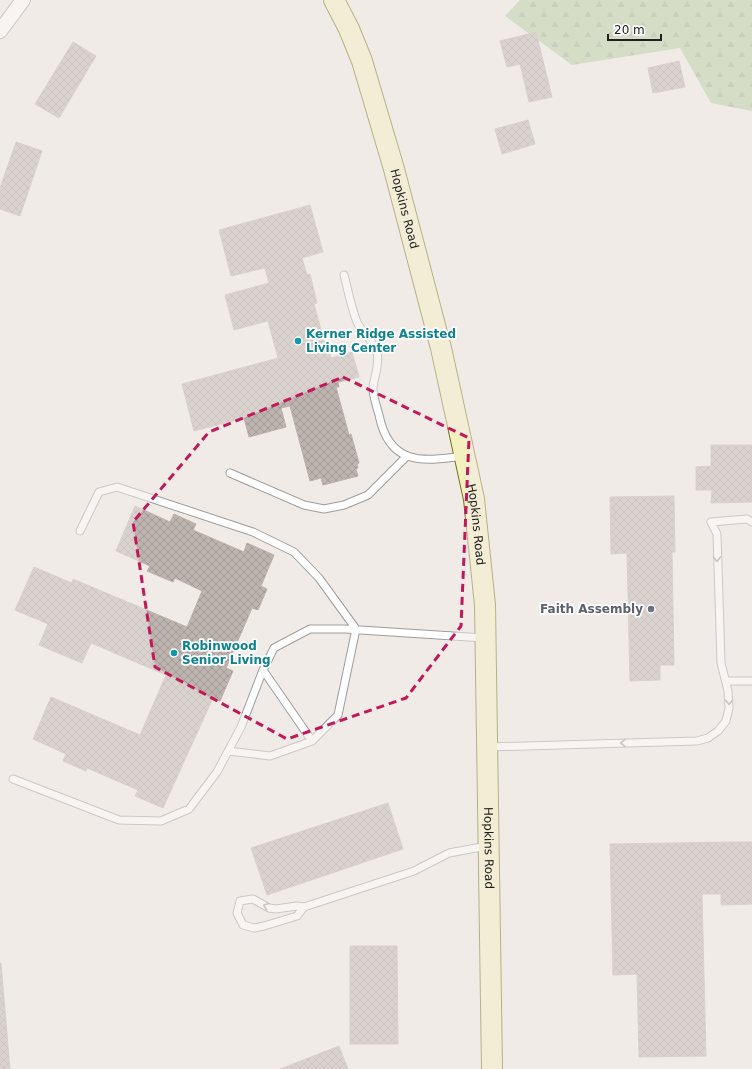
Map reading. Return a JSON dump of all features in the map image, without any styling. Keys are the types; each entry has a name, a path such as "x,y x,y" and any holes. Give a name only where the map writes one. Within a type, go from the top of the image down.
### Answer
{"main road":[{"name":"Hopkins Road","path":"334,0 349,29 362,61 394,169 440,348 465,456 479,533 484,586 486,638 494,1066"}],"street":[{"path":"0,31 23,0"}],"lane":[{"path":"344,275 358,322 370,338 377,353 378,370 373,388 382,431 395,451 406,457 440,460 465,456"},
{"path":"230,473 304,505 324,509 344,505 368,495 406,457"},
{"path":"80,531 99,492 118,487 253,532 294,552 319,578 356,630 338,715 312,741 270,756 228,751"},
{"path":"488,747 704,740 718,731 726,721 729,708 726,681 720,663 717,534 711,522 747,519 752,522"},
{"path":"13,779 119,820 161,820 189,809 217,772 241,727 263,670 274,648 310,629 356,630 486,638"},
{"path":"263,670 312,741"},
{"path":"726,681 752,681"},
{"path":"304,907 298,916 254,928 243,925 237,912 240,900 246,899 253,899 269,908 304,907 414,871 449,853 489,846"}],"highlighted area":[{"path":"343,377 469,438 461,626 406,698 287,739 155,667 133,522 209,432"}],"green space":[{"path":"520,0 752,0 752,111 711,103 680,48 572,65 505,16"}],"building":[{"path":"536,32 552,97 529,102 520,64 507,67 500,41"},
{"path":"73,42 96,56 59,118 35,104"},
{"path":"679,61 685,87 653,93 648,68"},
{"path":"528,120 535,144 502,154 495,129"},
{"path":"16,142 42,151 20,216 0,209 0,188"},
{"name":"Kerner Ridge Assisted Living Center","path":"310,205 323,252 302,258 307,275 310,274 317,303 314,304 327,352 329,351 331,358 352,352 359,377 338,382 339,387 336,387 349,435 351,434 359,463 357,464 358,468 356,469 358,476 323,485 321,478 310,481 290,406 281,408 286,427 249,437 244,418 194,431 182,384 278,358 268,321 234,330 225,295 269,283 265,268 231,276 219,230"},
{"path":"711,445 752,445 752,502 711,503 712,490 696,490 696,467 711,466"},
{"name":"Faith Assembly","path":"674,496 675,552 672,552 674,665 660,665 660,680 630,681 627,553 611,554 610,497"},
{"name":"Robinwood Senior Living","path":"135,506 170,522 174,514 196,524 193,530 244,552 247,543 274,555 261,586 267,589 258,610 252,608 226,668 233,671 220,701 213,698 163,808 135,796 138,790 87,768 86,771 63,761 66,754 33,739 51,697 140,735 166,675 91,643 82,663 39,645 48,624 15,610 34,567 72,583 73,579 187,627 202,591 175,578 173,582 147,571 150,566 116,551"},
{"path":"388,803 403,849 267,895 251,848"},
{"path":"752,842 752,904 721,905 721,894 702,894 706,1056 639,1057 637,974 613,975 610,844"},
{"path":"350,946 397,946 398,1044 350,1044"},
{"path":"1,963 10,1069 0,1069"},
{"path":"339,1046 348,1069 280,1069"}],"place":[{"name":"Kerner Ridge Assisted Living Center","path":"298,341"},
{"name":"Faith Assembly","path":"651,609"},
{"name":"Robinwood Senior Living","path":"174,653"}]}
